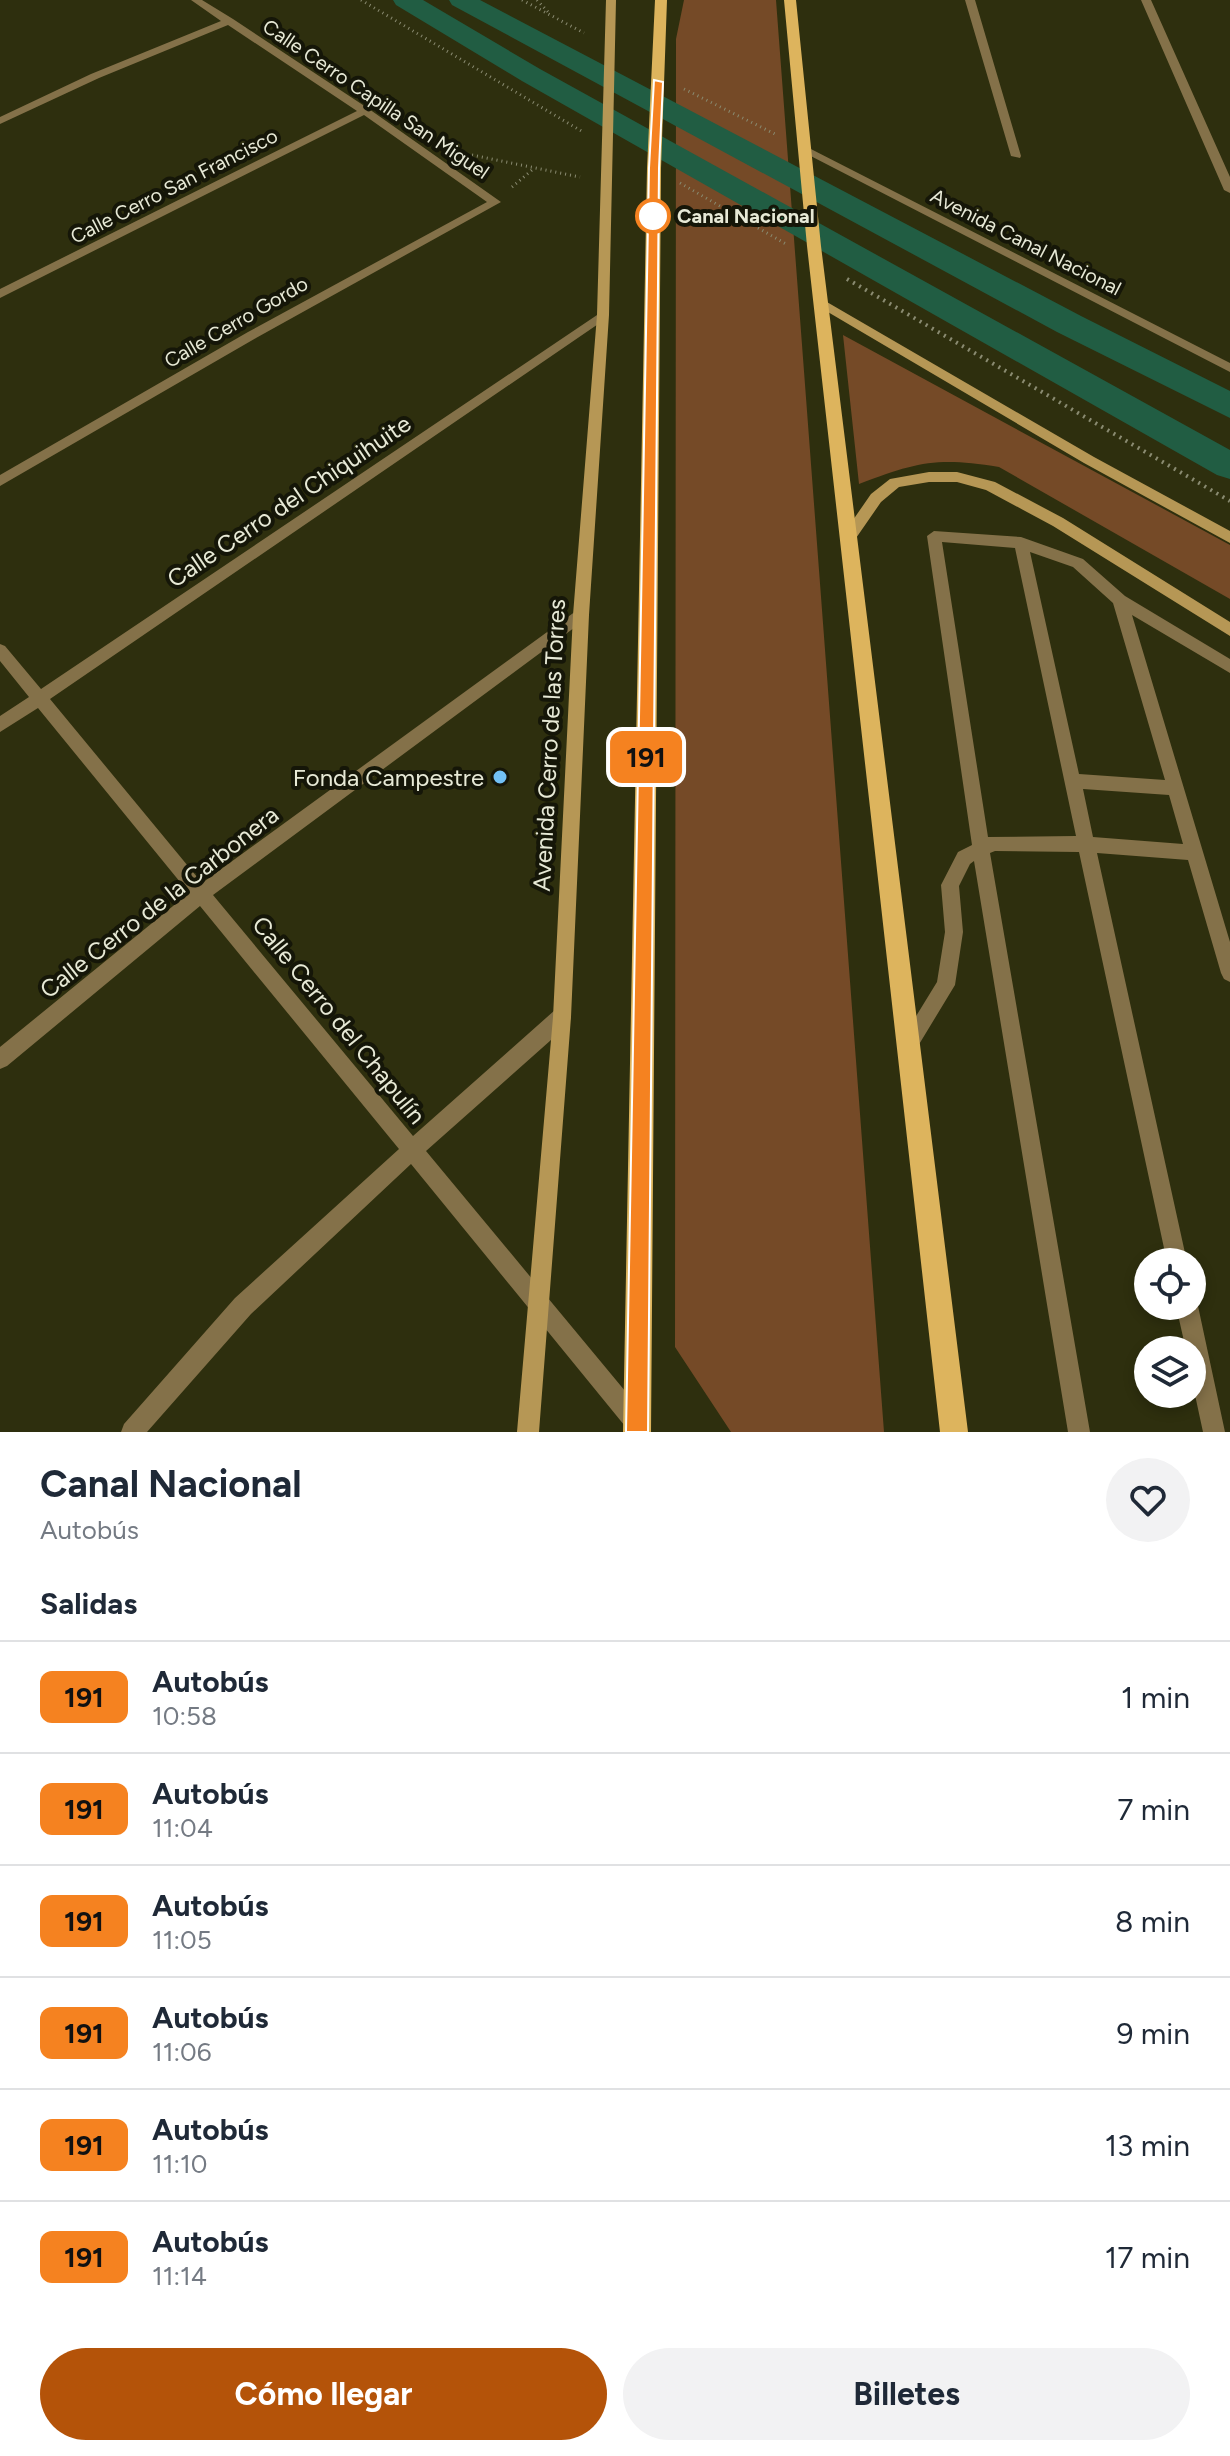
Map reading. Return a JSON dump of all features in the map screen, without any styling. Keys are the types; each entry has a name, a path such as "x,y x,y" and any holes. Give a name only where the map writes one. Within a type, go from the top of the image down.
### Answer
{"main road":[{"path":"640,1429 656,148 661,0"},
{"path":"790,0 820,302 908,1044 949,1425"}],"street":[{"name":"Calle Cerro Capilla San Miguel","path":"196,0 365,111 495,202"},
{"name":"Avenida Cerro de las Torres","path":"528,1432 562,1017 581,615 603,315 611,0"},
{"path":"970,0 1016,156"},
{"path":"1146,0 1230,190"},
{"path":"0,121 95,76 230,21"},
{"name":"Calle Cerro San Francisco","path":"0,294 365,111"},
{"name":"Avenida Canal Nacional","path":"805,156 1230,368"},
{"name":"Calle Cerro Gordo","path":"0,481 252,335 495,202"},
{"path":"820,302 1089,460 1230,538"},
{"name":"Calle Cerro del Chiquihuite","path":"0,725 603,315"},
{"path":"849,537 876,498 895,483 929,477 957,477 990,486 1058,522 1230,630"},
{"path":"1079,1432 981,849 934,536 1021,543 1078,563 1120,600 1230,667"},
{"path":"1021,543 1174,1248"},
{"path":"1120,600 1230,973"},
{"name":"Calle Cerro de la Carbonera","path":"0,1059 201,894 581,615"},
{"name":"Calle Cerro del Chapulín","path":"0,650 538,1300 640,1429"},
{"path":"1073,781 1175,788"},
{"path":"908,1044 946,985 954,932 950,885 964,858 993,843 1087,844 1195,853"},
{"path":"1211,908 1230,908"},
{"path":"132,1432 243,1306 562,1017"},
{"path":"1190,1320 1214,1432"}],"path":[{"path":"537,0 554,17"},
{"path":"470,154 532,169 606,181"}],"shaded area":[{"path":"684,0 776,0 884,1432 731,1432 675,1347 676,39"},
{"path":"843,335 1230,545 1230,599 999,467 943,462 912,466 859,484"}],"waterway":[{"name":"Canal Nacional","path":"405,0 531,75 1230,466"},
{"name":"Canal Nacional","path":"461,0 1069,324 1230,406"}],"bus line":[{"name":"191","path":"637,1432 654,168 658,82"}],"place":[{"name":"Canal Nacional","path":"653,216"},
{"name":"Fonda Campestre","path":"500,777"}]}
